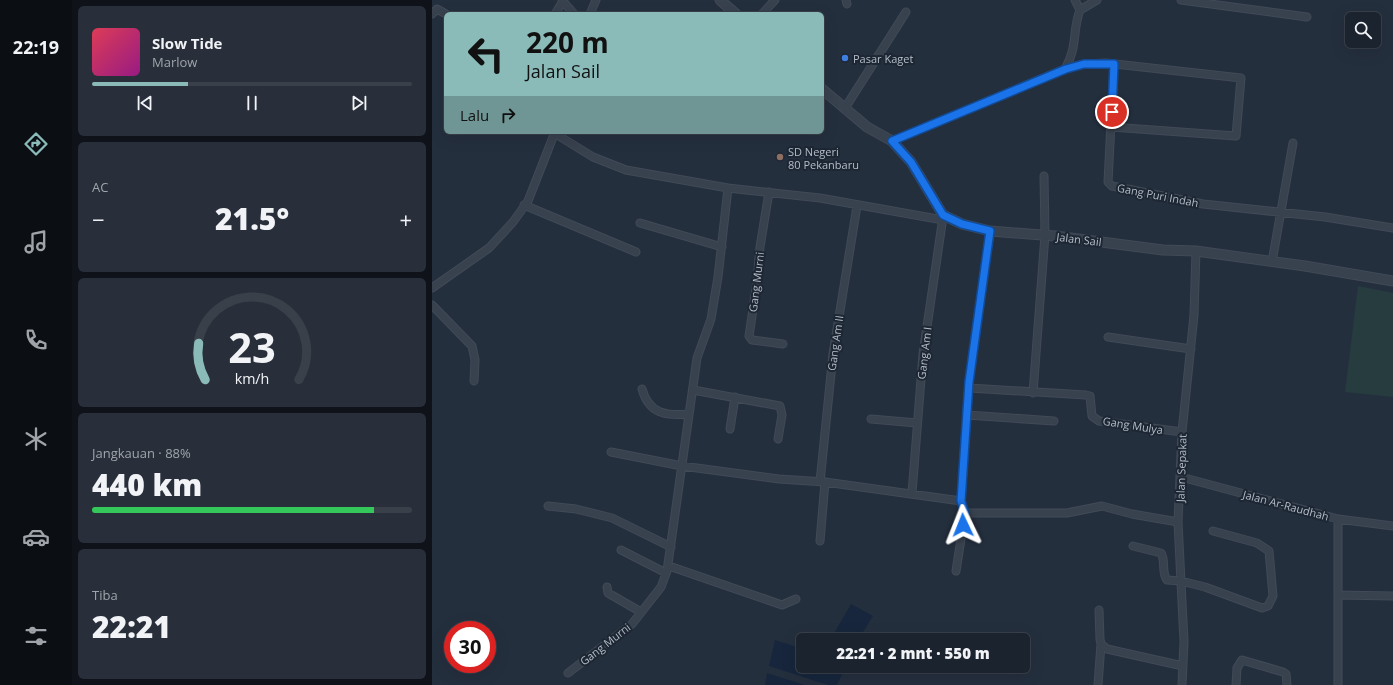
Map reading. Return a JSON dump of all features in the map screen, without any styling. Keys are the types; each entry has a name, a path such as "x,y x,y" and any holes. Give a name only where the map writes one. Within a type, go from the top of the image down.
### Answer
{"street":[{"path":"556,12 562,0 572,12"},
{"path":"591,12 596,0"},
{"path":"720,0 734,12"},
{"path":"764,12 775,0"},
{"path":"1075,0 1080,10"},
{"path":"1066,69 1073,57 1076,19 1080,10 1098,0"},
{"path":"1181,0 1307,17"},
{"path":"432,14 437,9 444,13"},
{"path":"845,108 906,12"},
{"path":"892,141 1066,69 1084,64 1114,64 1241,78 1236,136 1111,127"},
{"name":"Gang Puri Indah","path":"1114,64 1108,182 1112,186 1203,204 1280,214 1325,217 1393,228"},
{"path":"824,91 867,127 892,141 911,162 943,218"},
{"path":"432,288 489,248 524,205 553,134"},
{"path":"557,134 593,157 626,170 728,188 820,198 857,206 943,218"},
{"path":"1272,262 1293,143"},
{"path":"1033,392 1045,235 1044,176"},
{"name":"Gang Murni","path":"568,673 632,624 661,587 669,566 697,358 711,319 722,247 728,188"},
{"name":"Gang Murni","path":"769,192 760,247 757,282 749,336 752,340 783,344"},
{"path":"524,205 636,252"},
{"name":"Gang Am II","path":"820,541 833,354 857,206"},
{"name":"Jalan Sail","path":"943,218 990,231 1045,235 1163,250 1196,251 1393,281"},
{"name":"Gang Am I","path":"912,493 923,354 943,218"},
{"path":"640,223 722,247"},
{"path":"956,571 965,513 961,501 969,388 990,231"},
{"name":"Jalan Sepakat","path":"1182,685 1184,642 1178,522 1182,432 1194,315 1196,251"},
{"path":"432,305 472,346 475,360 474,381"},
{"path":"1108,337 1190,349"},
{"name":"Gang Mulya","path":"969,388 1086,394 1090,396 1092,416 1099,421 1182,432"},
{"path":"642,389 648,405 655,410 678,415 689,414"},
{"path":"693,390 780,406 782,415 778,439"},
{"path":"730,429 735,397"},
{"path":"967,415 1054,421"},
{"path":"871,419 917,423"},
{"path":"611,452 682,466 779,479 823,482 912,493 961,501"},
{"name":"Jalan Ar-Raudhah","path":"1181,477 1338,519 1393,526"},
{"path":"548,506 576,509 612,518 671,547"},
{"path":"965,513 1067,513 1102,506 1132,514 1178,522"},
{"path":"1338,519 1338,685"},
{"path":"1133,546 1161,553 1163,556 1166,578 1222,592 1262,608 1271,602 1273,588 1268,551 1257,543 1212,531"},
{"path":"621,550 666,573"},
{"path":"669,566 782,605 796,599"},
{"path":"607,587 608,593 641,612"},
{"path":"1338,595 1393,596"},
{"path":"1098,685 1101,644 1099,610"},
{"path":"1101,644 1107,649 1183,666"},
{"path":"1236,685 1237,668 1242,660 1283,672 1286,674 1287,685"}],"green space":[{"path":"1358,286 1393,293 1393,397 1345,392"}],"water":[{"path":"851,604 873,616 862,633 834,633"},
{"path":"775,640 796,647 796,673 843,673 837,685 828,685 769,666"},
{"path":"767,673 805,685 765,685"}],"place":[{"name":"Pasar Kaget","path":"845,58"},
{"name":"SD Negeri 80 Pekanbaru","path":"780,157"}],"route":[{"path":"963,525 965,513 961,501 969,382 990,231 962,224 943,215 911,162 892,141 1066,69 1084,64 1114,64 1112,112"}]}
